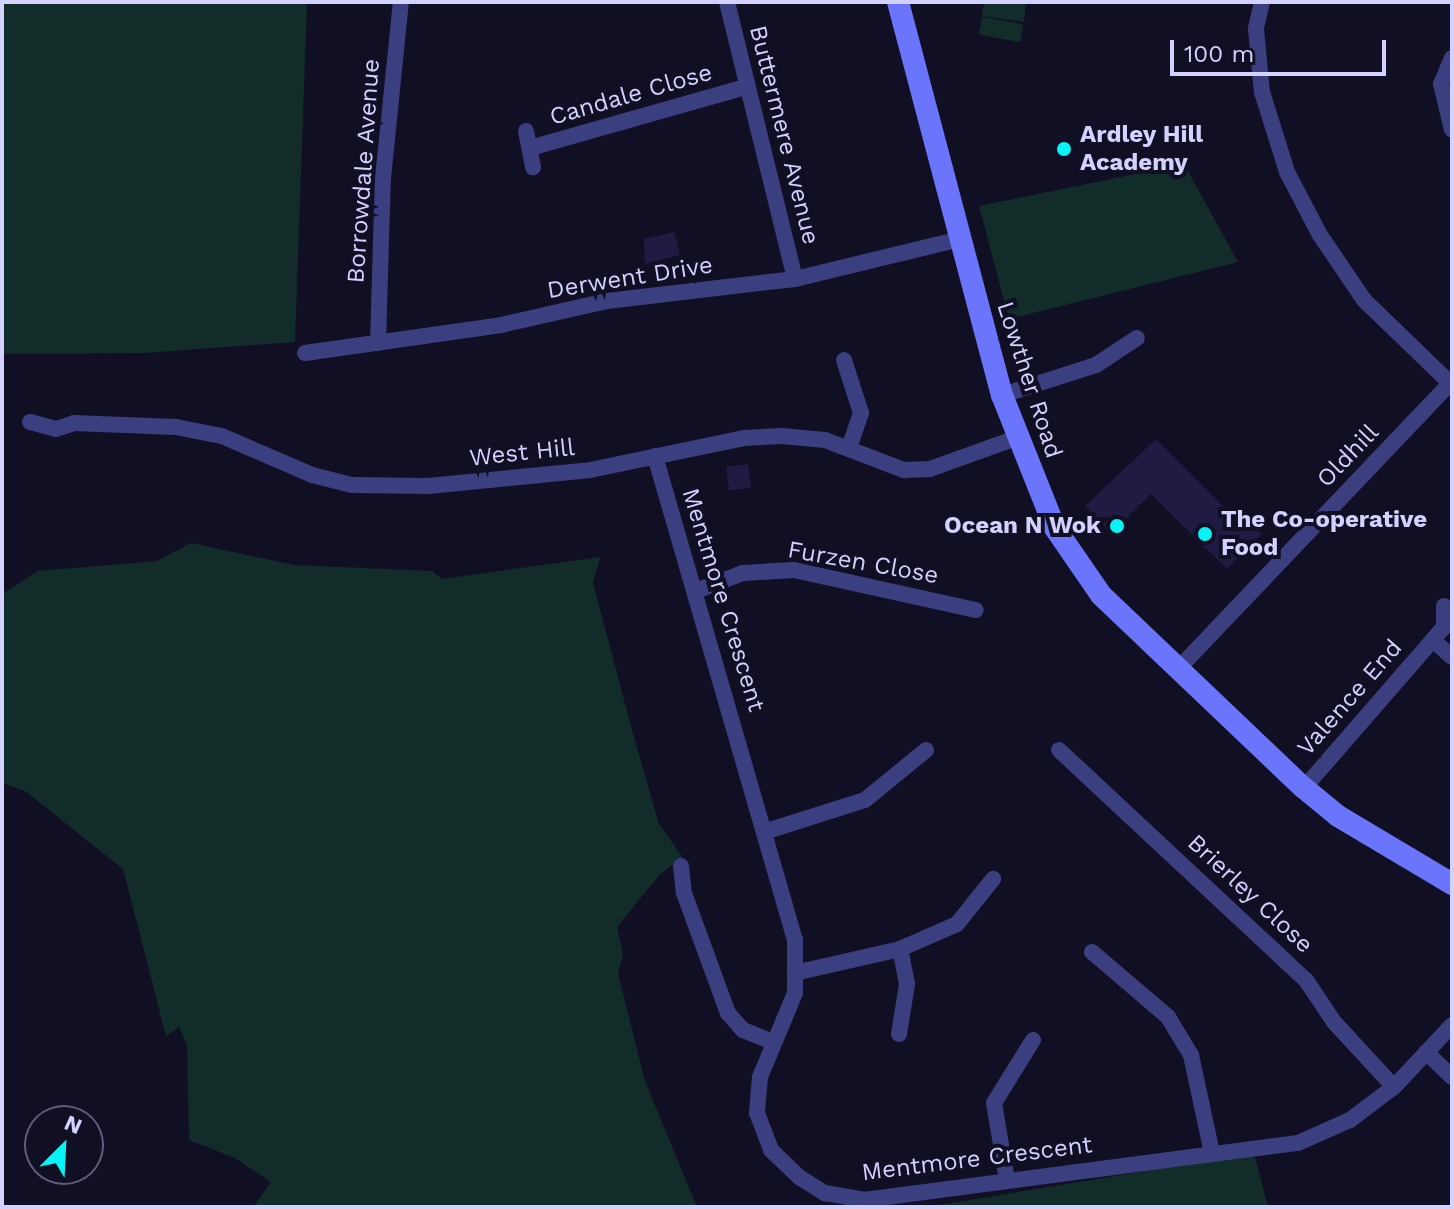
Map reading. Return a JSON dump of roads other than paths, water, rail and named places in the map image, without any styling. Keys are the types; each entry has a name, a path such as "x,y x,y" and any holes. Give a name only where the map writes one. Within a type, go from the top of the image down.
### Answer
{"street":[{"name":"Borrowdale Avenue","path":"378,343 383,178 401,2"},
{"name":"Buttermere Avenue","path":"727,2 745,87 795,279"},
{"name":"Lowther Road","path":"898,2 1002,395 1016,438 1055,528 1101,595 1304,788 1338,816 1452,884"},
{"path":"1262,2 1256,29 1262,92 1287,172 1320,235 1364,300 1451,382"},
{"path":"1452,58 1441,84 1452,130"},
{"name":"Candale Close","path":"533,167 528,140 745,87"},
{"name":"Derwent Drive","path":"305,353 501,325 607,301 795,279 960,239"},
{"path":"1002,395 1096,365 1137,338"},
{"path":"844,360 861,413 849,448"},
{"name":"Oldhill","path":"1179,668 1451,382"},
{"name":"West Hill","path":"30,422 56,429 74,423 176,427 222,436 312,475 352,485 428,486 590,470 655,456 782,436 849,448 904,470 930,469 1016,438"},
{"name":"Mentmore Crescent","path":"655,456 767,831 799,972 795,993 760,1077 757,1113 771,1150 812,1185 864,1200 1298,1143 1350,1120 1394,1087 1452,1025"},
{"name":"Furzen Close","path":"696,591 743,573 794,570 976,610"},
{"name":"Valence End","path":"1304,788 1444,627 1444,606"},
{"name":"Valence End","path":"1433,640 1452,657"},
{"path":"767,831 865,800 926,750"},
{"name":"Brierley Close","path":"1059,750 1306,980 1334,1022 1394,1087"},
{"path":"681,866 684,893 728,1013 743,1030 773,1042"},
{"path":"799,972 900,949 957,924 993,879"},
{"path":"899,1034 907,984 900,949"},
{"path":"1092,952 1168,1017 1191,1055 1212,1153"},
{"path":"1007,1180 994,1103 1033,1040"},
{"path":"1426,1052 1452,1077"}],"place":[{"name":"Ardley Hill Academy","path":"1064,149"},
{"name":"Ocean N Wok","path":"1117,526"},
{"name":"The Co-operative Food","path":"1205,534"}]}
